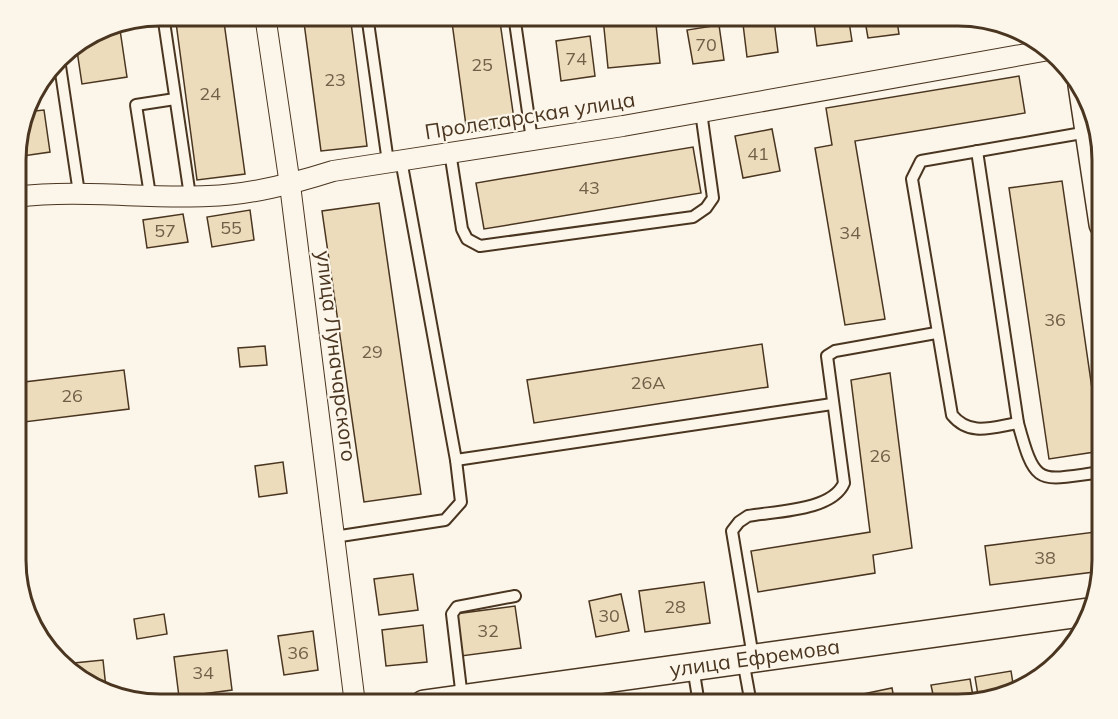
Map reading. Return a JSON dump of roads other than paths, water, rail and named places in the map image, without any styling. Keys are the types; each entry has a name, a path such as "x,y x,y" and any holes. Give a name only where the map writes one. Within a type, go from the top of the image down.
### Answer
{"main road":[{"name":"улица Ефремова","path":"501,694 1081,613"}],"street":[{"name":"улица Луначарского","path":"267,26 290,185 354,694"},
{"name":"Пролетарская улица","path":"26,196 57,192 208,196 290,185 333,171 701,112 1038,52"}],"lane":[{"path":"165,26 190,196"},
{"path":"334,537 446,520 461,502 456,460 394,161 369,26"},
{"path":"516,26 532,140"},
{"path":"58,72 79,193"},
{"path":"150,195 136,105 175,99"},
{"path":"450,152 462,229 467,239 480,246 693,217 706,208 712,198 701,112"},
{"path":"1018,423 974,431 959,424 952,415 936,333 912,179 921,161 1090,133"},
{"path":"976,152 1018,423 1029,461 1035,472 1051,478 1092,473"},
{"path":"750,693 732,531 748,516 826,503 840,493 844,483 826,364 828,356 835,351 936,333"},
{"path":"456,460 832,405"},
{"path":"461,694 452,614 457,607 515,596"},
{"path":"693,667 697,693"}]}
